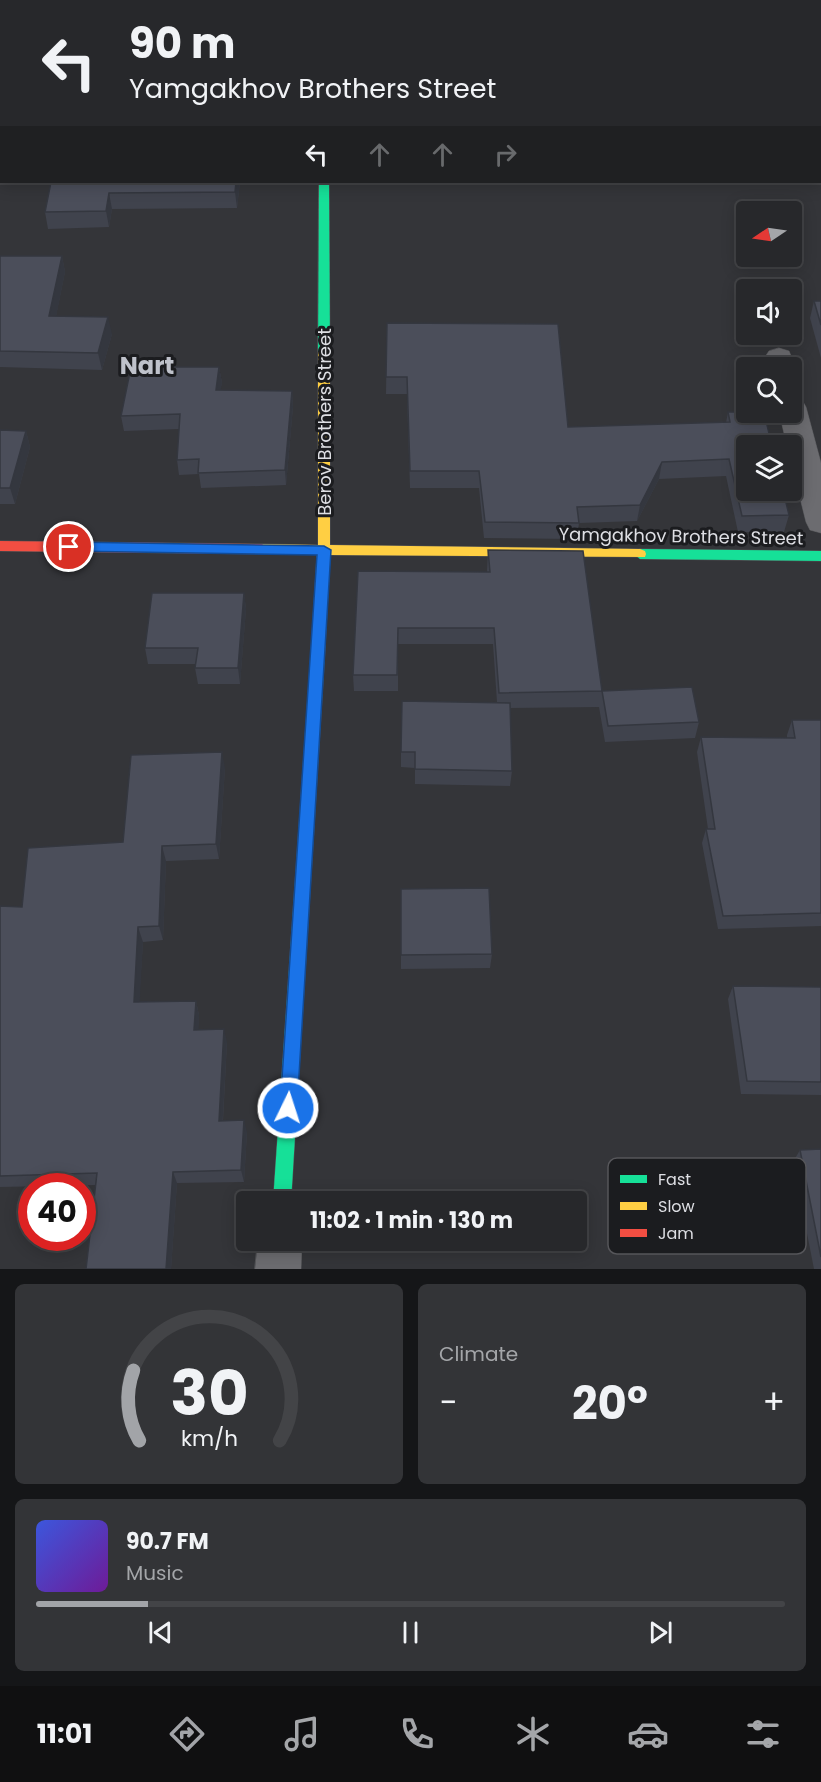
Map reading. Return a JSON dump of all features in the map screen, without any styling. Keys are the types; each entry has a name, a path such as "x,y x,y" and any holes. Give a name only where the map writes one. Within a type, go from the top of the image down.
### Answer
{"street":[{"name":"Berov Brothers Street","path":"283,1191 324,550 324,183"},
{"path":"796,423 821,522"},
{"name":"Yamgakhov Brothers Street","path":"0,546 821,556"},
{"path":"278,1269 279,1251"}],"building":[{"path":"51,183 236,183 235,192 109,193 106,211 45,212"},
{"path":"0,256 62,256 49,316 108,317 98,353 0,351"},
{"path":"814,301 821,301 821,325"},
{"path":"387,323 558,324 568,427 730,422 728,412 736,412 736,423 767,423 769,435 736,435 736,490 729,459 662,462 640,505 577,507 579,523 485,522 479,471 410,471 407,377 386,377"},
{"path":"131,367 219,367 216,390 292,391 285,470 198,473 199,459 177,460 180,414 121,416"},
{"path":"0,430 26,431 10,488 0,488"},
{"path":"739,501 786,501 789,515 742,516"},
{"path":"488,550 583,551 602,691 499,693 494,628 398,628 397,675 353,675 358,571 490,572"},
{"path":"152,593 244,593 238,668 195,668 198,648 145,648"},
{"path":"692,687 699,722 608,726 602,691"},
{"path":"402,701 510,703 512,771 415,769 415,752 401,752"},
{"path":"792,720 821,720 821,913 723,916 706,829 715,829 701,737 795,738"},
{"path":"222,752 216,844 162,846 159,926 138,927 134,1002 196,1001 194,1030 224,1029 219,1121 244,1120 241,1170 173,1172 166,1269 86,1269 88,1251 96,1251 97,1173 18,1173 18,1175 0,1176 0,906 22,907 28,848 123,842 131,755"},
{"path":"489,888 492,954 401,955 401,889"},
{"path":"733,986 821,987 821,1082 747,1081"},
{"path":"821,1149 821,1257 806,1181 806,1158 802,1158 800,1150"}],"traffic: fast":[{"path":"324,183 324,352"},
{"path":"640,554 821,556"},
{"path":"283,1191 318,650"}],"traffic: slow":[{"path":"318,650 324,550 324,352"},
{"path":"262,549 640,554"}],"traffic: jam":[{"path":"0,546 262,549"}],"district":[{"name":"Nart","path":"147,365"}],"route":[{"path":"69,547 324,550 288,1108"}]}
